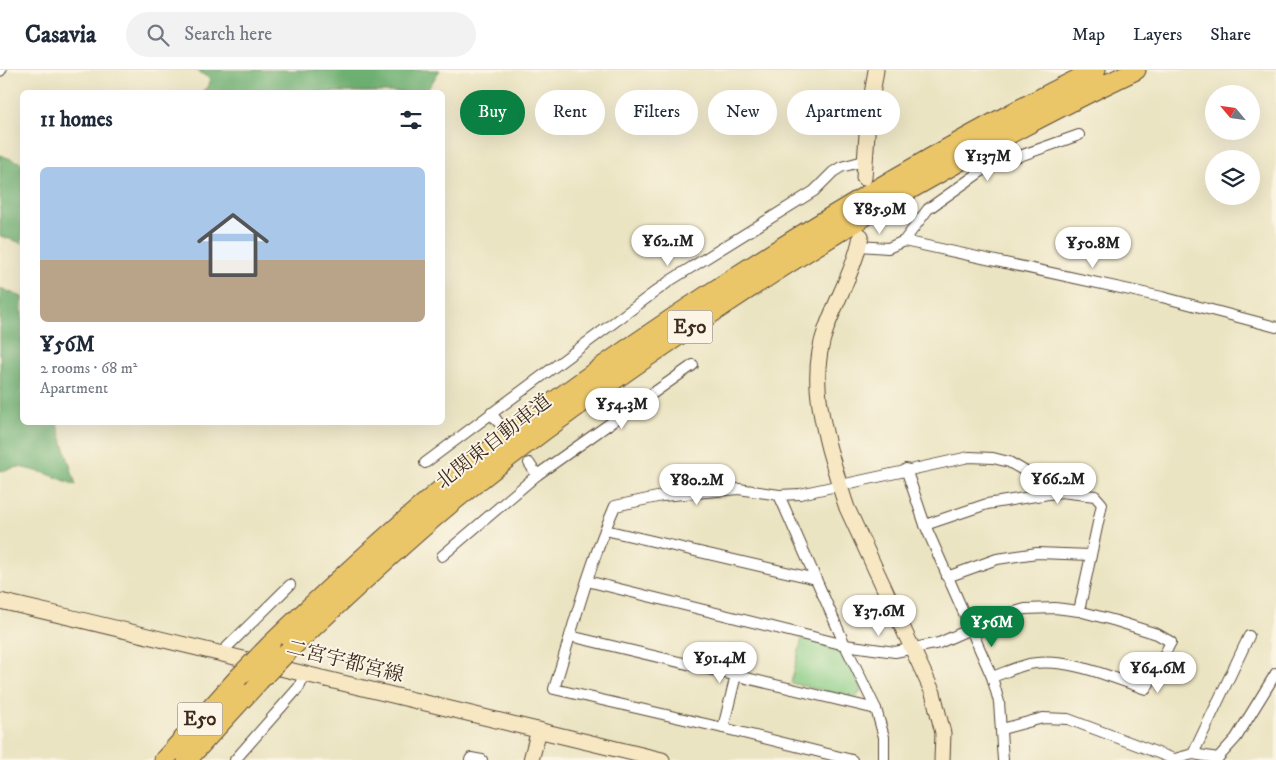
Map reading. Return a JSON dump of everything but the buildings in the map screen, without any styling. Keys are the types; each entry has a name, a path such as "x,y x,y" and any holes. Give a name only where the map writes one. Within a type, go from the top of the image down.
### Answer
{"highway":[{"name":"北関東自動車道","path":"164,760 238,678 355,563 433,496 598,368 760,260 850,205 1028,104 1096,70"},
{"name":"北関東自動車道","path":"187,760 289,650 370,574 451,504 532,440 633,366 767,276 860,219 1030,123 1136,70"}],"street":[{"path":"864,178 868,119 876,70"},
{"path":"942,760 943,733 933,692 847,508 839,486 819,411 817,374 825,332 834,306 852,267 860,241 888,248 904,241 928,209 986,168 1079,135"},
{"path":"425,463 671,280 814,191 833,172 841,167 864,161"},
{"path":"904,241 1162,297 1276,327"},
{"path":"442,556 537,475 693,365"},
{"path":"492,413 498,422"},
{"path":"852,760 554,689 604,530 615,506 662,496 740,490 779,495 800,494 969,456 993,458 1009,462 1061,492"},
{"path":"529,463 537,475"},
{"path":"906,470 925,525 992,677 999,702 1003,760"},
{"path":"925,525 987,504 1061,492 1095,496 1102,504 1079,611"},
{"path":"779,495 845,645 876,708 884,738 884,760"},
{"path":"604,530 816,579"},
{"path":"947,577 996,559 1037,553 1091,555"},
{"path":"587,581 845,645 895,652 940,643 997,617 1025,609 1055,608 1079,611 1157,634 1171,642 1146,689 1092,670 1058,663 1029,664 992,677"},
{"path":"220,654 290,586"},
{"name":"二宮宇都宮線","path":"0,601 220,654 305,672 662,760"},
{"path":"570,636 876,708"},
{"path":"1192,754 1249,636"},
{"path":"235,760 299,687 305,672"},
{"path":"1002,729 1043,718 1068,719 1173,760 1192,754 1217,759 1236,738 1276,673"},
{"path":"723,728 736,675"},
{"path":"531,760 539,730"},
{"path":"470,760 472,758 482,760"}],"green space":[{"path":"196,70 440,70 427,90 204,90 209,86 210,79"},
{"path":"0,155 20,162 20,242 0,236"},
{"path":"0,288 20,296 20,425 58,425 76,485 45,473 19,467 0,471"},
{"path":"802,638 837,646 844,651 861,690 856,698 791,683"}]}
